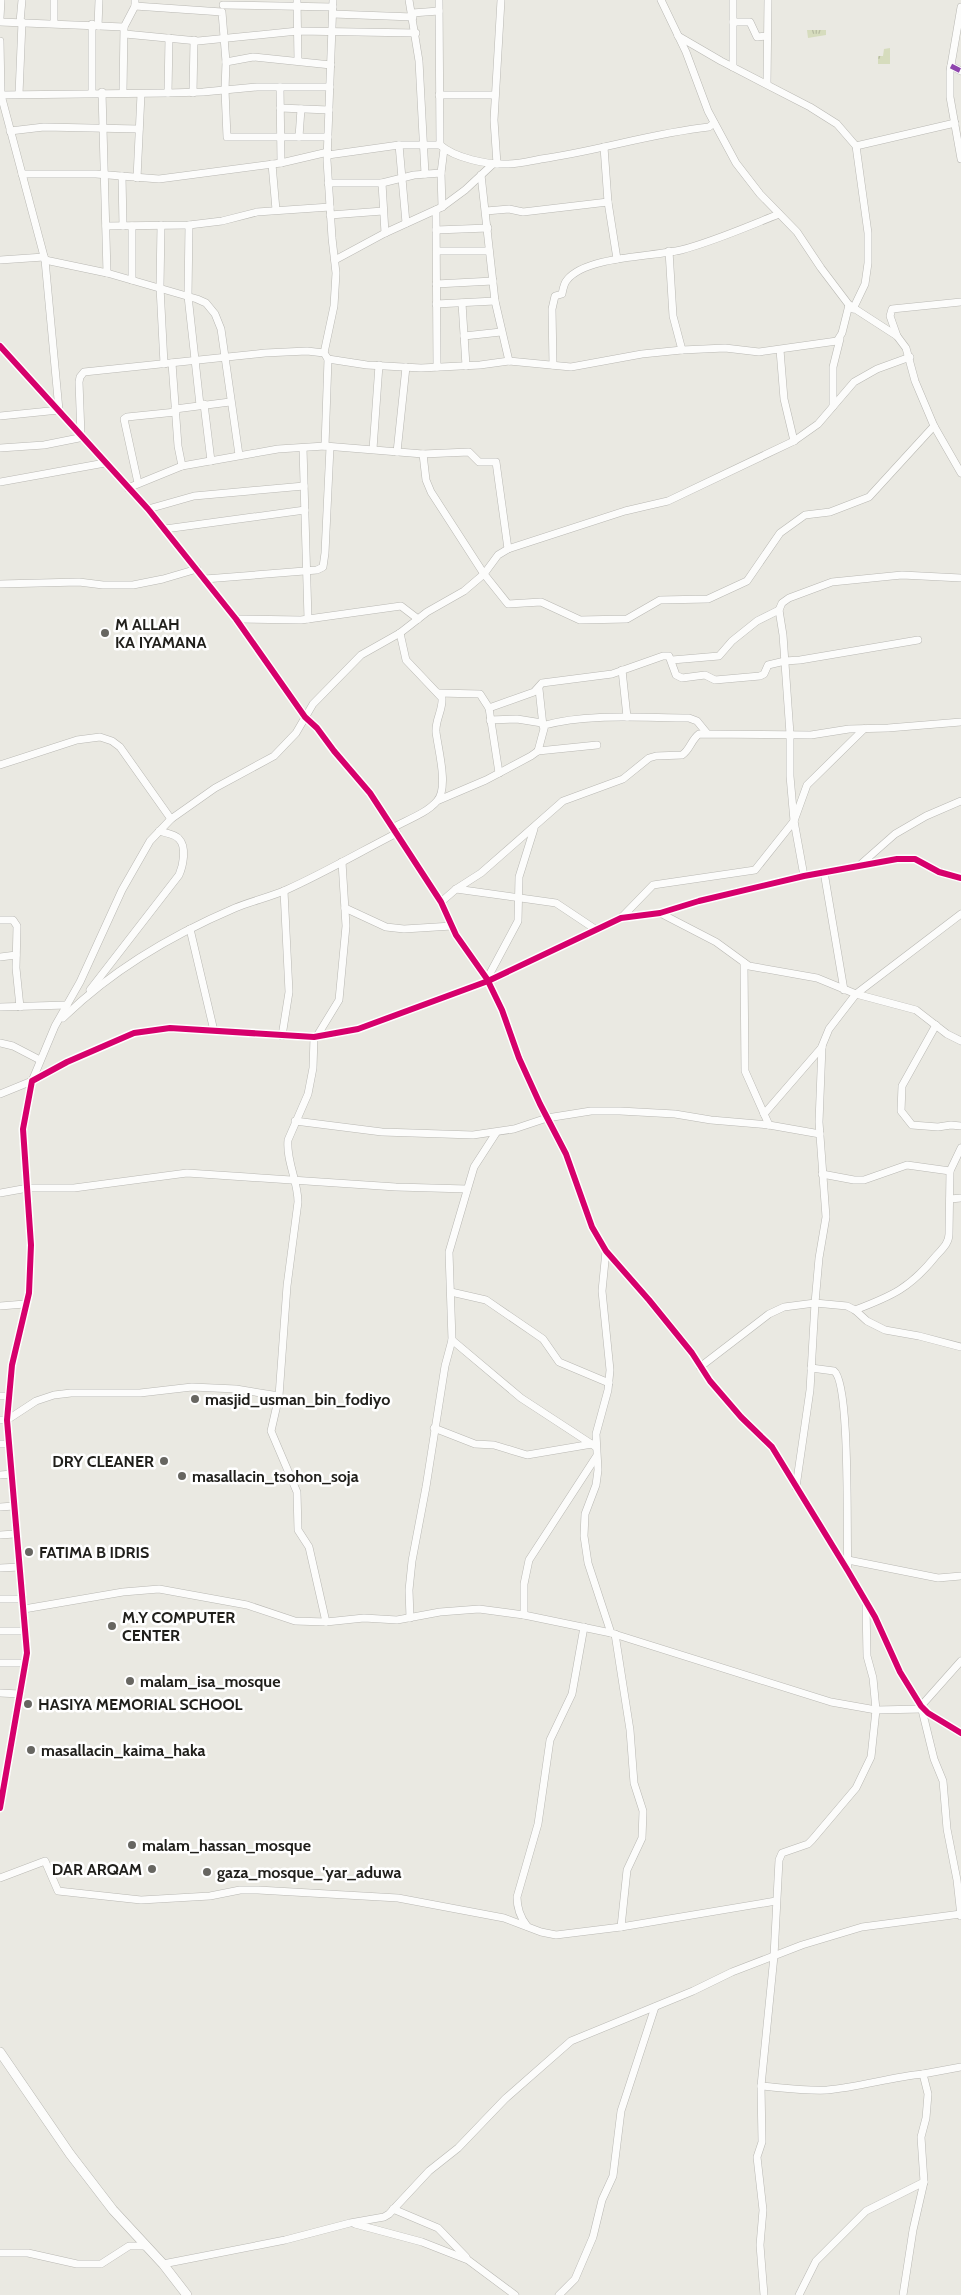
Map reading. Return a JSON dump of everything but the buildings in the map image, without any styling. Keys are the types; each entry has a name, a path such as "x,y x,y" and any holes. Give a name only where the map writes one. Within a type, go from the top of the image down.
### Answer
{"street":[{"path":"1,0 0,20 110,25 124,31 194,40 298,31 416,33"},
{"path":"19,94 22,0"},
{"path":"54,0 54,23"},
{"path":"92,92 95,25 99,0"},
{"path":"410,0 419,61 425,174"},
{"path":"437,367 436,230 442,147 439,0"},
{"path":"335,260 385,233 439,208 495,164 495,96 501,0"},
{"path":"661,0 714,123 736,163 760,194 797,232 821,268 851,307 897,336"},
{"path":"733,0 733,67"},
{"path":"767,84 768,0"},
{"path":"123,92 124,31 135,3 222,6 297,3 412,15 439,11"},
{"path":"297,3 298,62"},
{"path":"222,6 226,62 227,138 328,137"},
{"path":"205,579 317,570 323,567 325,561 328,446 326,356 334,306 336,273 328,183 333,7"},
{"path":"961,7 951,66 952,105 961,159"},
{"path":"733,22 750,22 757,37 767,36"},
{"path":"678,36 733,67 810,106 838,124 856,146 868,240 865,284 851,307 840,339 832,373 833,406"},
{"path":"168,93 169,38"},
{"path":"193,93 194,40"},
{"path":"0,41 1,94 44,258 59,410"},
{"path":"226,62 253,58 331,65"},
{"path":"951,66 961,71"},
{"path":"1,94 92,92 141,94 193,93 280,87 330,87"},
{"path":"280,87 281,163"},
{"path":"102,92 106,273"},
{"path":"137,178 141,94"},
{"path":"440,95 495,96"},
{"path":"952,105 961,104"},
{"path":"280,108 329,110"},
{"path":"299,137 301,109"},
{"path":"22,174 104,175 159,179 281,163 328,153 422,144 442,147 495,164 508,164 570,155 651,136 709,128 714,123"},
{"path":"856,146 955,123"},
{"path":"10,131 44,127 139,129"},
{"path":"399,145 406,223"},
{"path":"604,147 608,202 617,259"},
{"path":"272,164 276,210"},
{"path":"328,183 382,183 425,174 441,173"},
{"path":"482,175 495,301 509,361"},
{"path":"122,176 123,226"},
{"path":"382,183 385,233"},
{"path":"486,211 509,209 523,212 608,202"},
{"path":"106,226 189,225 276,210 330,206"},
{"path":"330,215 383,211"},
{"path":"553,365 552,309 555,296 562,294 566,281 574,273 617,259 669,252 723,237 779,214"},
{"path":"161,225 160,287 182,466"},
{"path":"189,225 188,296 211,461"},
{"path":"132,226 132,280"},
{"path":"436,230 488,228"},
{"path":"437,251 489,251"},
{"path":"669,252 671,298 682,350"},
{"path":"0,260 44,258 160,287 206,303 215,314 221,329 239,455"},
{"path":"436,284 493,281"},
{"path":"436,304 495,301"},
{"path":"961,302 892,308 890,316 897,336 910,357 915,381 934,426 961,473"},
{"path":"462,303 466,366"},
{"path":"464,336 501,332"},
{"path":"82,435 79,382 81,374 196,360 307,350 326,356 380,365 406,367 466,366 509,361 571,367 642,354 725,348 759,352 834,342 840,339"},
{"path":"0,346 3,353 59,410 148,509 236,619 306,717 318,728 334,751 370,793 396,830 441,902 452,926 488,980 502,1010 519,1058 566,1154 592,1227 606,1251 649,1300 741,1417 772,1447 866,1602 900,1672 922,1707 928,1713 961,1733"},
{"path":"780,350 784,399 794,441"},
{"path":"0,1805 26,1663 26,1631 15,1534 10,1444 4,1420 12,1365 28,1293 31,1245 23,1129 32,1081 40,1060 55,1026 80,982 122,890 150,841 171,819 216,788 274,756 296,733 318,698 361,655 400,633 418,619 464,591 484,574 498,555 508,549 625,511 668,501 794,441 818,424 854,382 877,369 910,357"},
{"path":"373,449 380,365"},
{"path":"397,452 406,367"},
{"path":"138,483 124,419 230,402"},
{"path":"0,416 59,410"},
{"path":"423,454 426,480 431,492 484,574 508,604 541,602 580,620 627,619 660,600 708,599 747,581 780,533 804,515 830,512 869,497 934,426"},
{"path":"0,448 76,440 82,435"},
{"path":"128,488 182,466 239,455 328,446 423,454 466,451 472,454 479,462 496,462 508,549"},
{"path":"303,448 308,619"},
{"path":"0,482 105,463"},
{"path":"148,509 194,496 304,486"},
{"path":"165,530 305,510"},
{"path":"0,584 79,582 103,585 133,584 163,579 196,569"},
{"path":"804,876 794,821 790,776 790,734 780,610 782,603 789,598 832,582 902,575 961,578"},
{"path":"236,619 276,621 308,619 401,606 418,619"},
{"path":"672,660 719,656 732,640 757,621 780,610"},
{"path":"400,633 406,660 438,693 442,704 436,722 442,778 439,800"},
{"path":"538,751 543,726 539,689 542,683 612,674 663,656 669,656 676,675 680,677 705,675 715,680 760,676 764,674 768,666 785,661 918,640"},
{"path":"622,670 627,717"},
{"path":"489,708 539,689"},
{"path":"438,693 480,694 489,708 499,773"},
{"path":"490,720 517,719 543,726 557,722 627,717 689,718 697,722 706,732"},
{"path":"441,902 456,889 481,873 563,801 623,779 649,758 682,755 692,739 699,734 706,732 810,735 961,722"},
{"path":"621,918 653,885 754,870 794,821 807,786 864,729"},
{"path":"0,765 77,740 100,737 112,741 120,747 171,819"},
{"path":"85,996 159,947 190,929 237,907 284,891 342,862 396,830 439,800 499,773 538,751 597,744"},
{"path":"860,864 895,834 926,816 961,801"},
{"path":"488,980 518,920 519,878 534,828"},
{"path":"55,1026 85,996 179,876 182,868 182,843 178,838 160,831"},
{"path":"0,1094 134,1033 170,1028 282,1036 316,1036 358,1029 488,980 621,918 660,913 699,901 804,876 860,864 897,859 915,859 939,872 961,878"},
{"path":"326,1622 309,1547 298,1530 297,1492 271,1431 279,1396 287,1286 298,1202 298,1193 288,1148 295,1120 308,1094 316,1036 339,1000 346,926 342,862"},
{"path":"824,872 844,990"},
{"path":"456,889 556,903 595,929"},
{"path":"282,1036 289,983 284,891"},
{"path":"345,908 386,927 404,930 452,926"},
{"path":"660,913 716,942 744,963 754,968 817,978 856,994 916,1010 947,1034 961,1040"},
{"path":"764,1114 822,1046 829,1029 856,994 961,914"},
{"path":"0,920 13,920 16,922 16,955 20,1007"},
{"path":"190,929 214,1031"},
{"path":"0,957 16,955"},
{"path":"744,963 744,1071 769,1125"},
{"path":"0,1007 67,1006"},
{"path":"936,1025 902,1086 901,1111 912,1124 938,1127 961,1126"},
{"path":"0,1043 13,1046 40,1060"},
{"path":"796,1487 810,1390 815,1303 826,1217 820,1134 822,1046"},
{"path":"295,1120 382,1132 473,1135 496,1133 547,1118 591,1111 620,1111 675,1114 711,1120 769,1125 820,1134"},
{"path":"410,1618 409,1590 412,1562 426,1488 434,1428 452,1340 449,1252 464,1207 474,1167 496,1133"},
{"path":"855,1310 895,1294 919,1277 949,1239 950,1171 961,1148"},
{"path":"822,1174 864,1180 907,1165 950,1171"},
{"path":"0,1193 28,1188 74,1188 187,1173 396,1187 467,1189"},
{"path":"950,1199 961,1198"},
{"path":"606,1251 602,1292 603,1318 610,1370 609,1383 594,1445 596,1485 585,1514 584,1536 588,1563 613,1634 630,1730 634,1783 643,1810 644,1826 639,1848 628,1870 621,1927"},
{"path":"451,1292 486,1300 543,1339 559,1362 609,1383"},
{"path":"700,1367 769,1314 784,1307 815,1303 847,1306 855,1310 867,1321 885,1330 919,1336 961,1347"},
{"path":"0,1306 25,1304"},
{"path":"452,1340 521,1398 594,1445"},
{"path":"811,1368 834,1371 839,1377 846,1422 848,1571"},
{"path":"4,1420 36,1401 62,1394 84,1392 140,1393 192,1388 236,1389 279,1396"},
{"path":"0,1396 9,1396"},
{"path":"434,1428 475,1444 494,1445 527,1455 594,1445"},
{"path":"0,1444 10,1444"},
{"path":"524,1615 524,1584 529,1560 596,1457"},
{"path":"0,1475 12,1474"},
{"path":"0,1506 14,1506"},
{"path":"0,1535 15,1534"},
{"path":"848,1560 938,1578 961,1576"},
{"path":"0,1568 20,1567"},
{"path":"24,1609 123,1592 159,1589 247,1605 295,1621 326,1622 364,1618 388,1620 440,1612 479,1609 524,1615 613,1634 831,1702 876,1710 922,1707 961,1661"},
{"path":"0,1599 23,1598"},
{"path":"764,2295 760,2245 763,2210 757,2157 762,2142 761,2086 774,1956 780,1857 782,1854 808,1844 856,1788 865,1773 874,1746 876,1710 876,1692 867,1656 866,1602"},
{"path":"527,1927 520,1917 517,1897 538,1824 550,1740 572,1694 584,1627"},
{"path":"0,1631 26,1631"},
{"path":"0,1663 26,1663"},
{"path":"0,1693 20,1694"},
{"path":"163,2264 285,2240 350,2223 380,2218 393,2209 429,2171 458,2148 505,2099 567,2044 580,2036 655,2007 732,1972 802,1945 862,1927 961,1914 945,1813 943,1782 934,1759 922,1707"},
{"path":"0,1878 45,1861 58,1891 106,1898 141,1900 210,1896 249,1890 398,1898 504,1918 541,1932 556,1935 621,1927 776,1901"},
{"path":"559,2295 575,2279 594,2237 602,2200 613,2176 621,2111 655,2007"},
{"path":"0,2052 70,2154 114,2210 163,2264 187,2295"},
{"path":"761,2086 827,2090 861,2085 896,2076 923,2074 961,2067"},
{"path":"903,2295 913,2230 924,2182 921,2137 926,2118 928,2094 923,2074"},
{"path":"799,2295 809,2271 816,2262 866,2211 924,2182"},
{"path":"393,2209 438,2228 468,2260 515,2295"},
{"path":"350,2223 422,2242 468,2260"},
{"path":"0,2253 28,2252 77,2264 101,2264 130,2246 146,2246"}],"green space":[{"path":"807,30 826,30 826,35 808,38"},
{"path":"890,48 890,64 878,64 878,56 883,56 884,49"}],"marked path":[{"path":"951,66 961,71"}],"cycle path":[{"path":"0,346 148,509 236,619 305,717 317,728 370,793 441,902 456,935 487,979 502,1010 519,1058 566,1154 592,1227 606,1251 692,1353 710,1381 741,1417 772,1447 875,1617 900,1672 921,1706 928,1713 961,1733"},
{"path":"0,1808 27,1653 7,1420 12,1365 29,1293 31,1245 23,1129 32,1081 67,1062 134,1033 170,1028 314,1037 358,1029 488,981 621,918 660,913 699,901 804,876 897,859 915,859 939,872 961,878"}],"place":[{"name":"M ALLAH KA IYAMANA","path":"105,633"},
{"name":"masjid_usman_bin_fodiyo","path":"195,1399"},
{"name":"DRY CLEANER","path":"164,1461"},
{"name":"masallacin_tsohon_soja","path":"182,1476"},
{"name":"FATIMA B IDRIS","path":"29,1552"},
{"name":"M.Y COMPUTER CENTER","path":"112,1626"},
{"name":"malam_isa_mosque","path":"130,1681"},
{"name":"HASIYA MEMORIAL SCHOOL","path":"28,1704"},
{"name":"masallacin_kaima_haka","path":"31,1750"},
{"name":"malam_hassan_mosque","path":"132,1845"},
{"name":"DAR ARQAM","path":"152,1869"},
{"name":"gaza_mosque_'yar_aduwa","path":"207,1872"}]}
